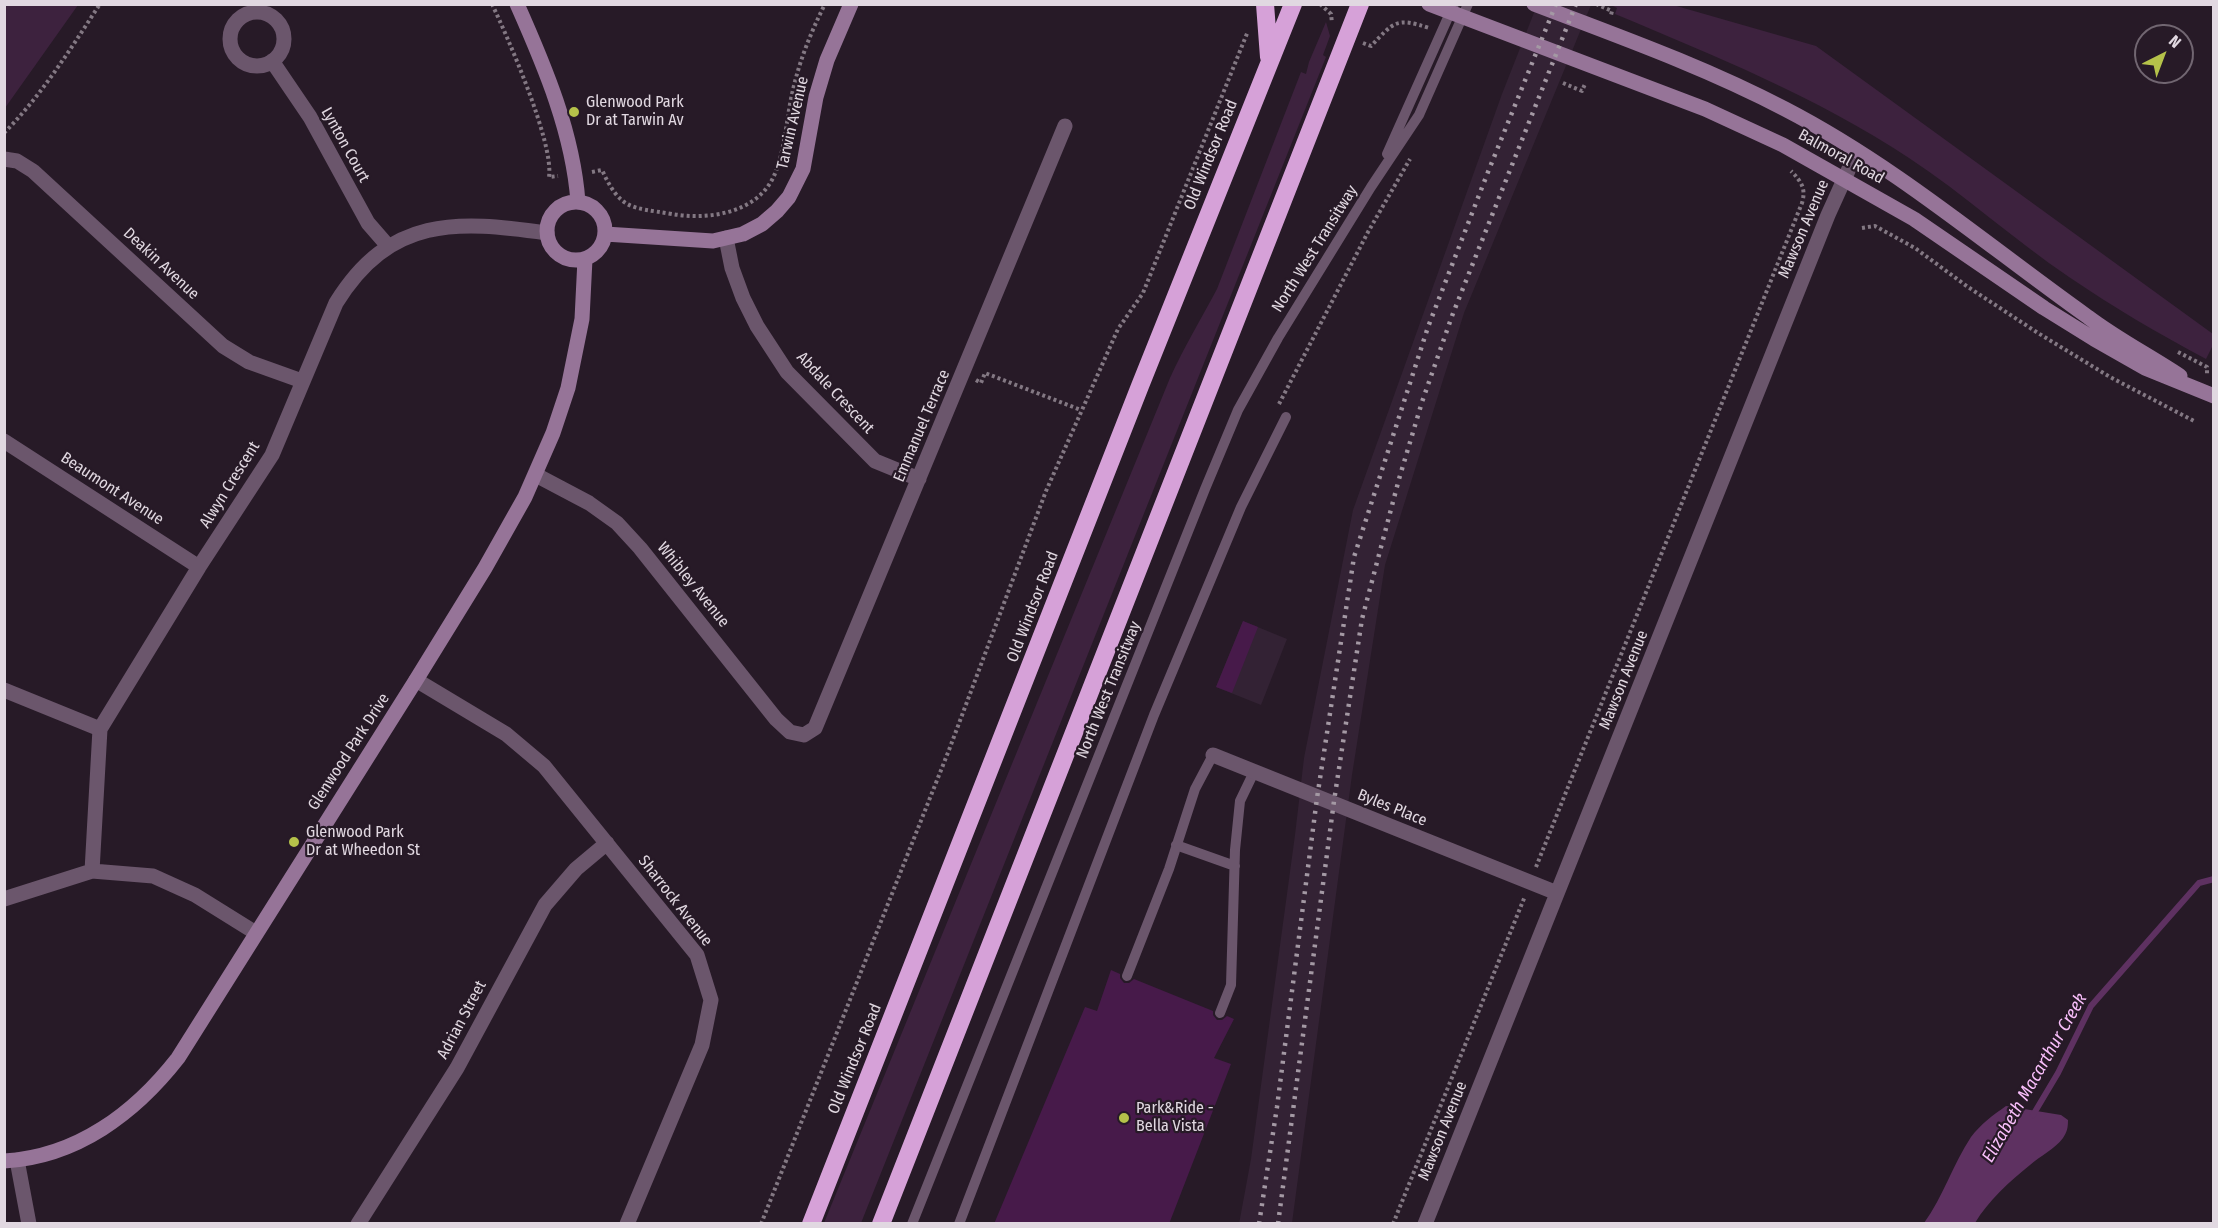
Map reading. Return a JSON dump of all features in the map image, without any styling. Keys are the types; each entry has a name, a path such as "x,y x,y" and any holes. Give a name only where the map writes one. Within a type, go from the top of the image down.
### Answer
{"highway":[{"path":"1265,4 1269,62"},
{"name":"Old Windsor Road","path":"811,1224 1293,4"},
{"path":"881,1224 1360,4"}],"street":[{"path":"517,4 540,57 562,121 576,175 578,202"},
{"name":"Tarwin Avenue","path":"605,234 713,241 743,234 762,224 777,212 798,182 803,169 816,97 824,69 851,4"},
{"name":"Balmoral Road","path":"1429,4 1459,9 1519,38 1705,109 1783,145 1914,219 2044,308 2094,339 2145,368 2211,395"},
{"name":"Balmoral Road","path":"1534,4 1691,66 1785,109 1857,151 1958,219 2091,320 2211,395"},
{"name":"Lynton Court","path":"272,61 310,117 368,222 388,246"},
{"name":"Emmanuel Terrace","path":"804,735 815,728 822,715 1065,126"},
{"name":"Mawson Avenue","path":"1425,1224 1810,259 1857,151"},
{"name":"Deakin Avenue","path":"4,159 17,161 33,171 223,346 249,362 302,381"},
{"path":"578,202 595,209 601,216 605,234 599,249 585,259 568,259 553,249 547,233 552,214 559,208 578,202"},
{"name":"Alwyn Crescent","path":"92,872 100,729 199,567 272,455 340,297 361,270 388,246 419,233 454,226 506,227 547,233"},
{"name":"Abdale Crescent","path":"726,238 732,268 743,298 757,326 787,372 875,461 919,479"},
{"name":"Glenwood Park Drive","path":"11,1160 57,1150 82,1140 130,1110 146,1095 177,1058 416,680 515,518 536,475 568,388 582,319 585,259"},
{"name":"Beaumont Avenue","path":"4,441 199,567"},
{"name":"Whibley Avenue","path":"536,475 589,503 616,522 640,548 776,719 790,732 804,735"},
{"name":"Sharrock Avenue","path":"416,680 507,734 544,766 697,955 711,1000 702,1045 627,1224"},
{"path":"4,690 100,729"},
{"name":"Byles Place","path":"1213,755 1557,893"},
{"name":"Adrian Street","path":"358,1224 457,1068 545,904 576,869 607,843"},
{"path":"4,900 92,872 153,876 195,895 256,933"},
{"path":"11,1160 29,1224"}],"lane":[{"name":"North West Transitway","path":"912,1224 1204,489 1238,410 1278,338 1371,187 1419,115 1459,9"},
{"path":"959,1224 1154,715 1241,507 1286,417"},
{"path":"1127,976 1169,869 1195,789 1213,755"},
{"path":"1220,1014 1231,985 1234,866 1240,801 1254,772"},
{"path":"1176,845 1234,866"}],"path":[{"path":"4,133 16,122 65,57 100,4"},
{"path":"492,4 547,147 549,177"},
{"path":"602,170 616,197 630,207 677,215 715,215 740,209 758,196 772,179 779,158 801,58 825,4"},
{"path":"1320,4 1331,14"},
{"path":"1596,4 1612,12 1610,18"},
{"path":"761,1224 949,750 1046,491 1118,329 1143,293 1252,21"},
{"path":"1371,46 1389,27 1407,21 1429,28"},
{"path":"1579,82 1595,88"},
{"path":"1563,83 1582,91 1585,84"},
{"path":"1393,1224 1802,203 1805,192 1800,180 1790,170"},
{"path":"1862,228 1875,226 1915,248 1968,287 2038,333 2110,376 2194,421"},
{"path":"2207,367 2214,369"},
{"path":"963,374 981,383 985,373 1081,410"}],"shaded area":[{"path":"4,5 78,5 5,108"},
{"path":"1537,5 1591,5 1464,313 1385,565 1352,775 1292,1223 1239,1224 1251,1159 1304,758 1353,510 1502,94"},
{"path":"1611,5 1673,5 1816,46 2213,334 2213,345 2206,359 2136,320 2069,277 1929,172 1874,136 1765,79 1615,14 1617,8"},
{"path":"1326,22 1330,36 1323,55 1326,57 861,1223 824,1223 1170,378 1217,289 1301,72 1306,74"},
{"path":"1243,621 1287,639 1261,705 1216,687"},
{"path":"2006,1106 2061,1115 2068,1120 2063,1138 2000,1192 1975,1223 1924,1223 1971,1137 1987,1120"}],"building":[{"path":"1243,621 1258,627 1232,693 1216,687"},
{"name":"Park&Ride - Bella Vista","path":"1111,970 1120,974 1124,983 1129,983 1134,979 1213,1011 1217,1020 1222,1020 1227,1016 1234,1019 1214,1058 1231,1064 1169,1224 994,1224 1085,1007 1097,1011"}],"waterway":[{"name":"Elizabeth Macarthur Creek","path":"2033,1115 2058,1073 2091,1006 2199,883 2214,879"}],"railway":[{"path":"1259,1224 1277,1107 1317,798 1354,557 1428,327 1556,4"},
{"path":"1278,1224 1334,801 1362,619 1422,402 1452,316 1576,4"}],"place":[{"name":"Glenwood Park Dr at Tarwin Av","path":"574,112"},
{"name":"Glenwood Park Dr at Wheedon St","path":"294,842"},
{"name":"Park&Ride - Bella Vista","path":"1124,1118"}]}
